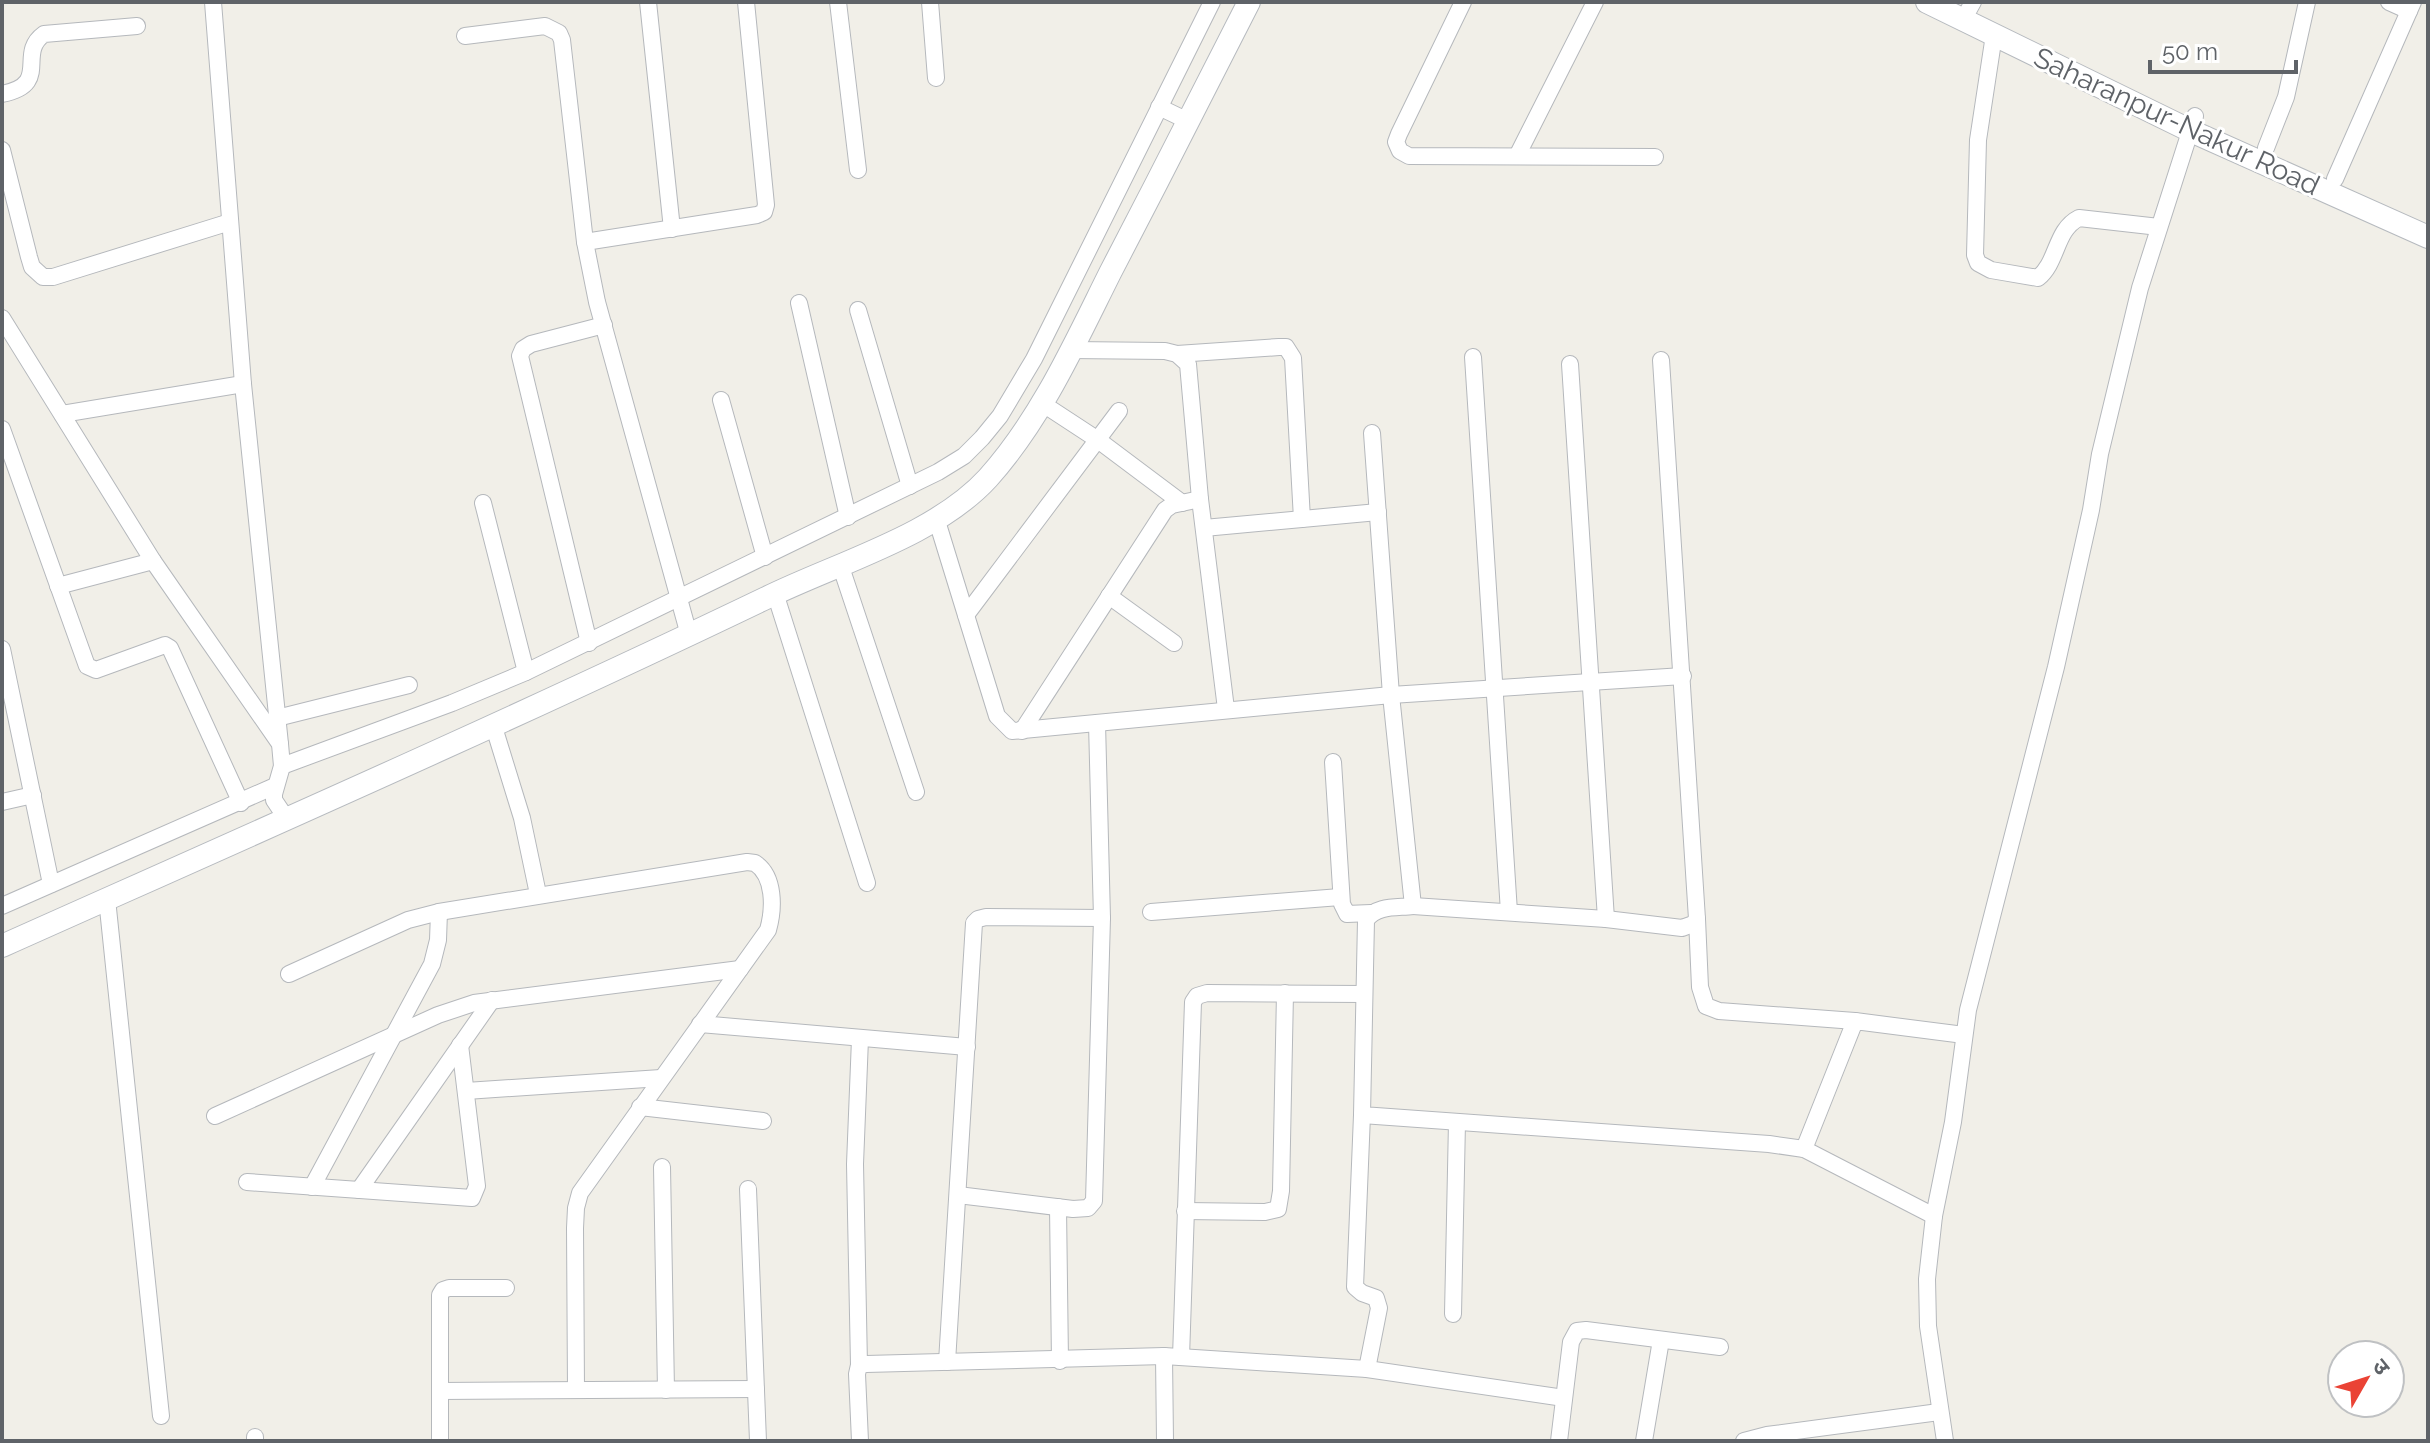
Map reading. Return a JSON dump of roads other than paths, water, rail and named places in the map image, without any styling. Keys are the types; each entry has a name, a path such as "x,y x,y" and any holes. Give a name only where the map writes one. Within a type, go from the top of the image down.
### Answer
{"street":[{"path":"213,2 243,384 282,766 280,804"},
{"path":"648,2 672,229"},
{"path":"585,242 764,212 766,205 746,2"},
{"path":"838,2 858,170"},
{"path":"930,2 936,78"},
{"path":"1195,2 1201,24"},
{"path":"2,946 107,899 280,804 493,724 688,631 937,521 964,502 1021,436 1071,350 1174,115 1201,24 1212,2"},
{"path":"282,766 452,703 680,603 964,456 1000,416 1174,115 1249,2"},
{"path":"1463,2 1396,142 1400,151 1409,156 1655,157"},
{"path":"1517,156 1595,2"},
{"name":"Saharanpur-Nakur Road","path":"1927,2 1966,8 2193,124 2428,237"},
{"path":"2266,148 2286,97 2307,2"},
{"path":"2335,179 2411,7 2389,2"},
{"name":"Saharanpur-Nakur Road","path":"1966,8 1994,35 2193,124 2266,148 2428,221"},
{"path":"2,94 21,89 27,84 35,43 44,34 137,26"},
{"path":"465,36 545,26 559,33 562,40 585,242 604,325 688,631"},
{"path":"1994,35 1978,140 1975,255 1978,263 1991,270 2038,278 2050,264 2065,228 2079,218 2159,227"},
{"path":"1945,1441 1928,1326 1927,1279 1934,1216 1953,1122 1964,1035 1980,957 2056,667 2091,510 2100,454 2140,288 2193,124"},
{"path":"2,150 32,267 43,277 53,277 230,222"},
{"path":"799,303 848,517"},
{"path":"858,310 910,486"},
{"path":"2,318 153,561 280,744"},
{"path":"589,643 520,356 523,349 531,344 604,325"},
{"path":"1071,350 1165,351 1177,354 1286,347 1293,358 1302,519"},
{"path":"1177,354 1188,364 1191,381 1200,499 1226,709"},
{"path":"1473,357 1509,912"},
{"path":"1661,360 1699,911 1700,987 1706,1006 1719,1011 1855,1021 1964,1035"},
{"path":"1570,364 1606,919"},
{"path":"62,414 243,384"},
{"path":"721,400 765,557"},
{"path":"1040,402 1098,440 1182,503"},
{"path":"966,615 1119,411"},
{"path":"2,429 85,663 91,670 165,645 170,648 241,803"},
{"path":"1372,433 1391,695 1413,906"},
{"path":"1022,731 1165,510 1200,499"},
{"path":"483,503 526,672"},
{"path":"1204,528 1378,512"},
{"path":"937,521 997,716 1012,731 1391,695 1683,676"},
{"path":"58,586 153,561"},
{"path":"840,564 916,792"},
{"path":"775,593 867,883"},
{"path":"1109,596 1174,643"},
{"path":"2,649 9,713 33,795 51,884"},
{"path":"277,718 409,685"},
{"path":"958,1195 1088,1208 1097,1191 1102,918 1097,723"},
{"path":"493,724 522,818 538,894"},
{"path":"1333,762 1340,897 1343,911 1347,914 1413,906 1606,919 1682,928 1697,919"},
{"path":"2,802 33,795"},
{"path":"2,906 241,803 280,804"},
{"path":"289,974 397,925 439,912 538,894 755,863 766,873 773,904 768,930 580,1193 576,1208 576,1390"},
{"path":"1151,912 1340,897"},
{"path":"107,899 161,1416"},
{"path":"312,1187 436,953 439,912"},
{"path":"1367,1369 1379,1308 1376,1298 1355,1287 1365,929 1371,913"},
{"path":"947,1362 974,923 978,919 1102,918"},
{"path":"215,1116 446,1012 492,1000 740,969"},
{"path":"1165,1441 1185,1211 1193,1002 1197,996 1207,993 1364,994"},
{"path":"1185,1211 1265,1212 1278,1209 1281,1191 1285,993"},
{"path":"359,1190 492,1000"},
{"path":"1804,1149 1855,1021"},
{"path":"700,1024 967,1047"},
{"path":"860,1039 855,1164 860,1441"},
{"path":"247,1182 472,1198 477,1186 460,1045"},
{"path":"466,1091 661,1078"},
{"path":"640,1107 763,1121"},
{"path":"1362,1115 1804,1149 1934,1216"},
{"path":"1453,1314 1457,1122"},
{"path":"662,1167 666,1390"},
{"path":"748,1189 758,1441"},
{"path":"1058,1207 1060,1361"},
{"path":"440,1441 440,1301 443,1290 506,1288"},
{"path":"1559,1441 1571,1342 1577,1331 1720,1347"},
{"path":"1644,1441 1661,1340"},
{"path":"859,1365 1173,1357 1367,1369 1564,1398"},
{"path":"440,1391 756,1389"},
{"path":"1744,1441 1767,1435 1939,1412"}]}
